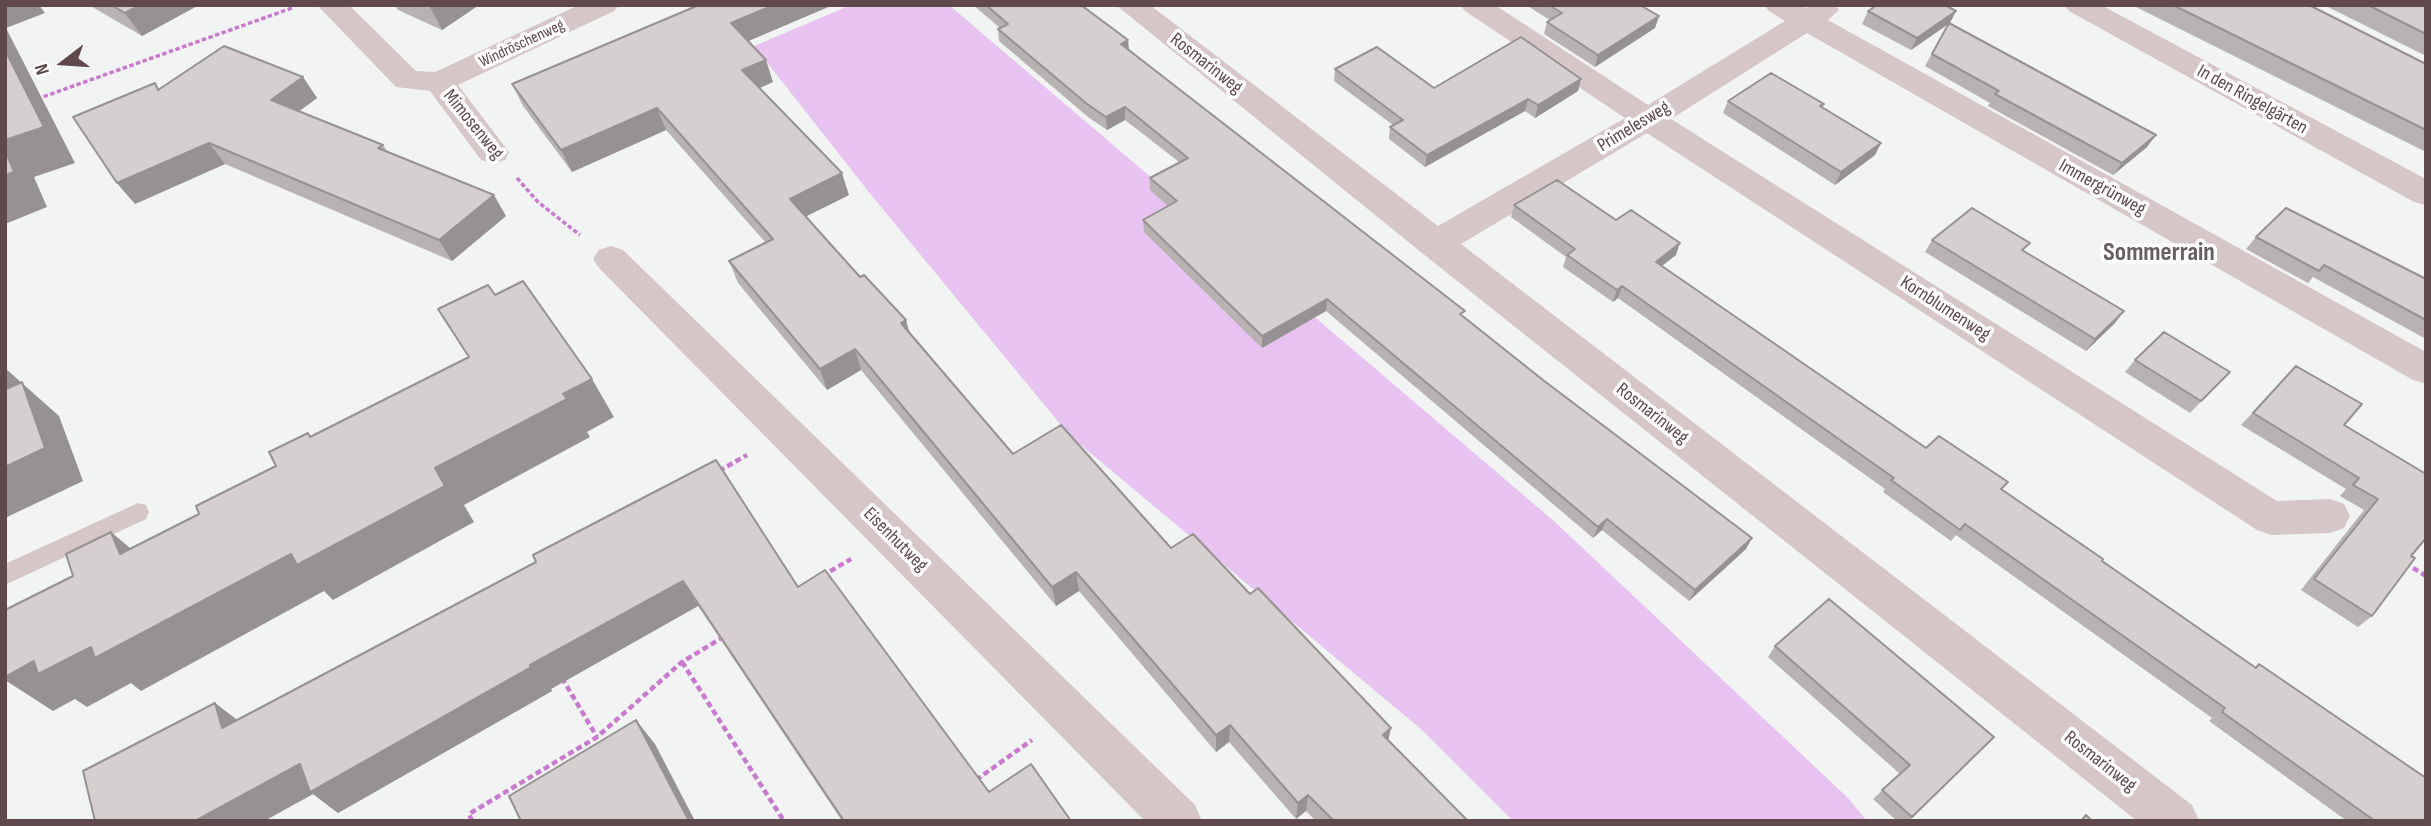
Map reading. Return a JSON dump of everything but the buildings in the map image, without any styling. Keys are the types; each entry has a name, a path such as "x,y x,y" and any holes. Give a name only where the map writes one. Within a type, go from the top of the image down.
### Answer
{"street":[{"name":"Mimosenweg","path":"332,5 407,80 439,82 493,152"},
{"name":"Windröschenweg","path":"439,82 604,5"},
{"name":"Rosmarinweg","path":"1131,5 2175,821"},
{"name":"Kornblumenweg","path":"1475,5 1648,120 2271,518 2330,516"},
{"name":"Immergrünweg","path":"1779,5 1820,13 2426,370"},
{"name":"In den Ringelgärten","path":"2079,5 2426,194"},
{"name":"Primelesweg","path":"1434,244 1648,120 1820,13"},
{"name":"Eisenhutweg","path":"611,259 1178,821"}],"lane":[{"path":"5,575 138,512"}],"path":[{"path":"31,102 300,5"},
{"name":"Mimosenweg","path":"493,152 538,202 611,259"},
{"path":"714,474 786,432"},
{"path":"821,577 890,535"},
{"path":"2394,556 2426,576"},
{"path":"472,821 469,814 597,737 682,662 729,634"},
{"path":"682,662 784,821"},
{"path":"557,670 597,737"},
{"path":"972,783 1070,714"}],"shaded area":[{"path":"851,5 949,5 1555,522 1848,798 1867,821 1513,821 1422,730 1070,436 872,196 754,46"}],"district":[{"name":"Sommerrain","path":"2159,253"}]}
